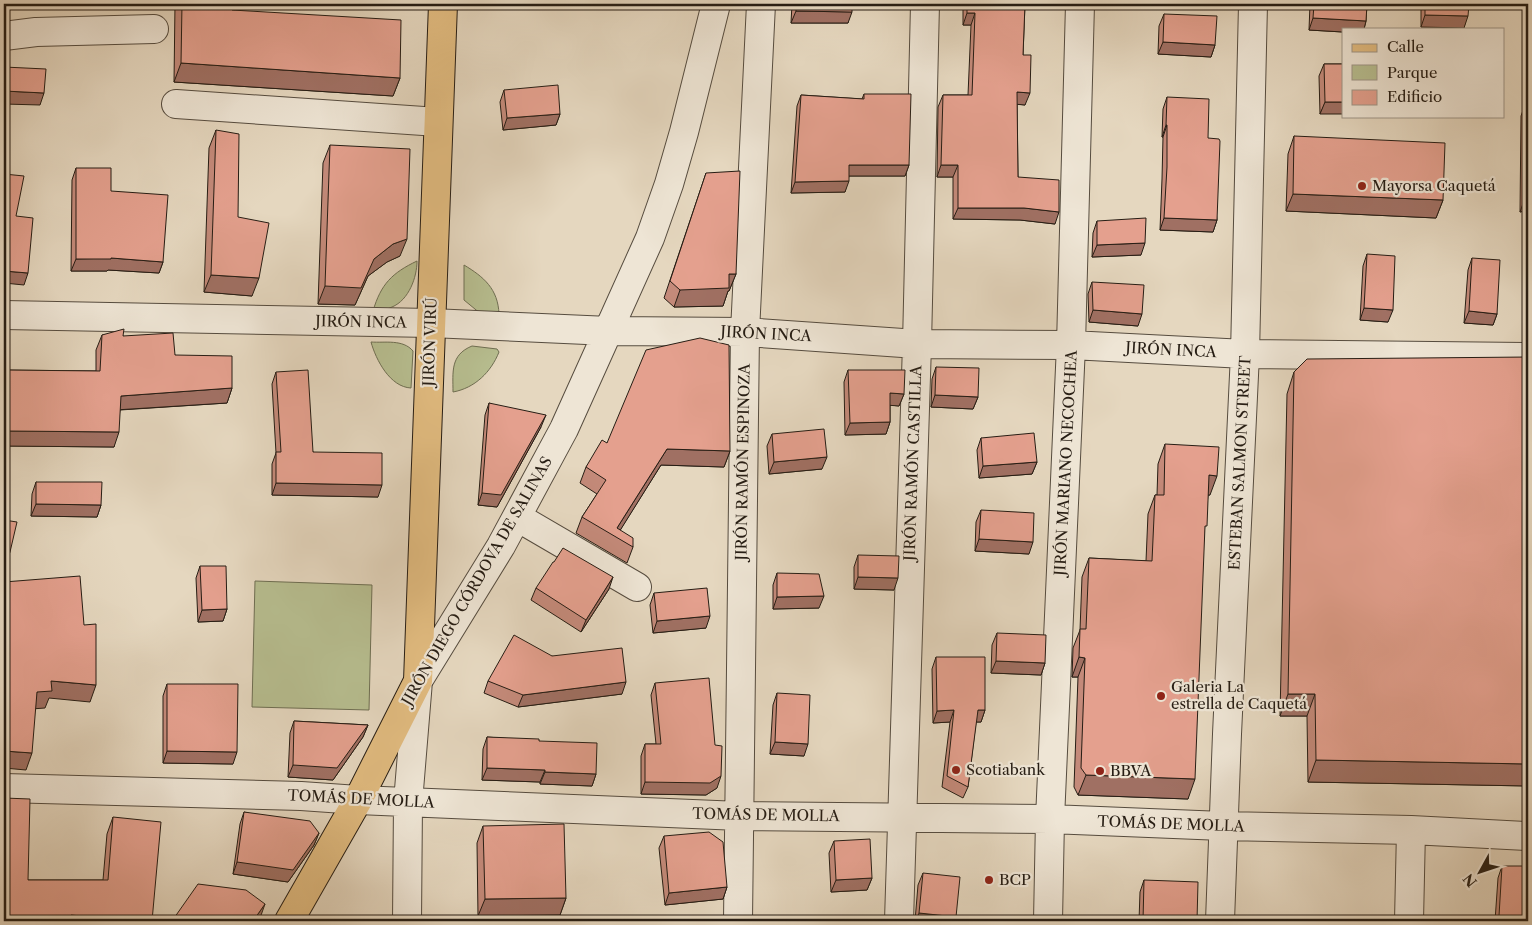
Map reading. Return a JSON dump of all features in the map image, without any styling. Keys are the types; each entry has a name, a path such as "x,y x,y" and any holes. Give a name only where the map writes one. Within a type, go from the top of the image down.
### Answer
{"main road":[{"name":"JIRÓN VIRÚ","path":"418,681 443,4"},
{"name":"JIRÓN DIEGO CÓRDOVA DE SALINAS","path":"289,921 358,800 418,681"}],"street":[{"name":"JIRÓN DIEGO CÓRDOVA DE SALINAS","path":"418,681 501,546 564,428 650,238 669,184 684,132 716,4"},
{"name":"JIRÓN RAMÓN ESPINOZA","path":"738,921 745,332 762,4"},
{"name":"JIRÓN RAMÓN CASTILLA","path":"898,921 917,344 925,4"},
{"name":"JIRÓN MARIANO NECOCHEA","path":"1048,921 1050,819 1071,345 1080,4"},
{"name":"ESTEBAN SALMON STREET","path":"1220,921 1245,354 1253,4"},
{"path":"4,36 36,32 154,29"},
{"path":"176,104 438,122"},
{"name":"JIRÓN INCA","path":"4,315 431,323 609,331 745,332 917,344 1071,345 1245,354 1528,357"},
{"path":"517,517 637,587"},
{"path":"407,921 408,802 418,681"},
{"name":"TOMÁS DE MOLLA","path":"4,788 301,796 740,816 1050,819 1223,826 1411,830 1528,836"},
{"path":"1409,921 1411,830"}],"green space":[{"path":"417,261 414,281 403,299 390,308 373,311 380,293 389,280 401,270"},
{"path":"464,265 478,274 489,285 496,297 499,314 481,314 464,300"},
{"path":"371,342 399,343 413,351 411,388 403,386 390,378 376,357"},
{"path":"472,346 497,349 499,352 492,366 481,378 468,387 453,392 453,371 456,359"},
{"path":"255,581 372,585 369,710 252,707"}],"building":[{"path":"182,4 232,4 232,10 401,20 400,78 181,63"},
{"path":"796,4 852,4 852,12 796,11"},
{"path":"967,4 1025,4 1023,55 1031,55 1030,93 1017,92 1018,177 1059,180 1059,212 1024,208 958,208 958,165 941,165 943,95 972,95 975,13 967,13"},
{"path":"1314,4 1367,4 1366,21 1313,18"},
{"path":"1425,4 1469,4 1468,16 1425,15"},
{"path":"1164,14 1217,16 1215,45 1163,42"},
{"path":"1324,64 1342,64 1342,102 1325,102"},
{"path":"4,67 46,69 44,93 4,91"},
{"path":"558,85 560,114 507,118 504,90"},
{"path":"864,94 911,94 909,165 849,165 849,181 795,182 801,95 864,99"},
{"path":"1167,97 1209,99 1208,138 1219,139 1220,141 1217,220 1164,218 1167,167"},
{"path":"1527,99 1528,194 1526,195"},
{"path":"216,130 239,134 238,217 269,223 259,278 211,275"},
{"name":"Mayorsa Caquetá","path":"1294,136 1445,143 1443,200 1293,194"},
{"path":"330,145 410,149 407,239 393,244 374,259 361,288 325,286"},
{"path":"76,168 111,168 111,191 168,195 163,262 111,258 76,259"},
{"path":"740,171 736,274 729,274 729,288 680,290 670,281 706,173"},
{"path":"4,174 24,176 16,216 33,218 28,273 4,271"},
{"path":"1146,218 1145,243 1097,245 1097,221"},
{"path":"1367,254 1395,256 1393,310 1364,308"},
{"path":"1472,258 1500,260 1497,314 1469,311"},
{"path":"1092,282 1144,285 1142,314 1093,310"},
{"path":"4,328 7,329 4,343"},
{"path":"124,329 123,336 173,333 175,355 232,356 232,388 121,396 119,432 9,431 9,472 4,472 4,370 100,371 102,335"},
{"path":"700,338 729,345 730,451 667,449 617,528 633,538 633,547 582,517 606,480 586,467 602,440 607,443 646,350"},
{"path":"1528,357 1528,764 1316,760 1315,694 1288,694 1294,372 1307,359"},
{"path":"936,367 979,368 978,397 935,395"},
{"path":"308,370 313,452 382,453 382,485 276,483 276,452 281,452 276,372"},
{"path":"848,370 905,370 904,394 890,393 890,422 850,423"},
{"path":"489,403 546,415 501,495 482,493"},
{"path":"824,429 827,457 774,462 772,434"},
{"path":"1034,433 1037,462 983,466 981,438"},
{"path":"1165,444 1219,447 1217,476 1209,475 1207,526 1205,526 1195,779 1086,775 1081,768 1085,658 1079,657 1080,629 1086,629 1089,558 1152,561 1155,495 1164,495"},
{"path":"36,482 102,482 101,505 36,504"},
{"path":"981,510 1034,513 1033,542 979,539"},
{"path":"4,520 17,522 10,552 4,552"},
{"path":"563,548 613,577 586,620 536,588"},
{"path":"858,555 899,556 898,578 858,577"},
{"path":"200,566 226,566 227,609 202,610"},
{"path":"777,573 819,574 824,596 777,597"},
{"path":"80,576 84,625 96,624 96,685 51,681 52,691 37,692 32,753 4,751 4,582"},
{"path":"707,588 710,616 657,621 654,593"},
{"path":"997,633 1046,635 1045,663 996,661"},
{"path":"514,635 552,656 622,648 626,682 523,695 488,681"},
{"path":"936,657 985,657 985,710 978,710 968,787 947,776 954,710 937,711"},
{"path":"709,678 715,745 722,746 721,776 710,783 645,782 645,744 661,744 655,683"},
{"path":"167,684 238,684 237,752 167,751"},
{"path":"777,693 810,695 808,744 775,742"},
{"path":"294,721 368,725 337,768 293,765"},
{"path":"487,737 597,743 596,774 487,768"},
{"path":"4,798 30,799 28,880 108,880 113,817 161,822 152,921 71,915 71,921 4,921"},
{"path":"244,812 310,821 319,833 293,870 237,862"},
{"path":"564,824 566,898 485,899 483,826"},
{"path":"709,832 723,842 727,887 669,893 664,836"},
{"path":"870,839 872,878 836,880 834,841"},
{"path":"1502,866 1528,866 1528,919 1499,916"},
{"path":"923,873 960,877 956,917 919,913"},
{"path":"1144,880 1198,882 1197,921 1143,921"},
{"path":"198,884 246,890 265,904 253,921 172,921"}],"place":[{"name":"Mayorsa Caquetá","path":"1362,186"},
{"name":"Galeria La estrella de Caquetá","path":"1161,696"},
{"name":"Scotiabank","path":"956,770"},
{"name":"BBVA","path":"1100,771"},
{"name":"BCP","path":"989,880"}]}
